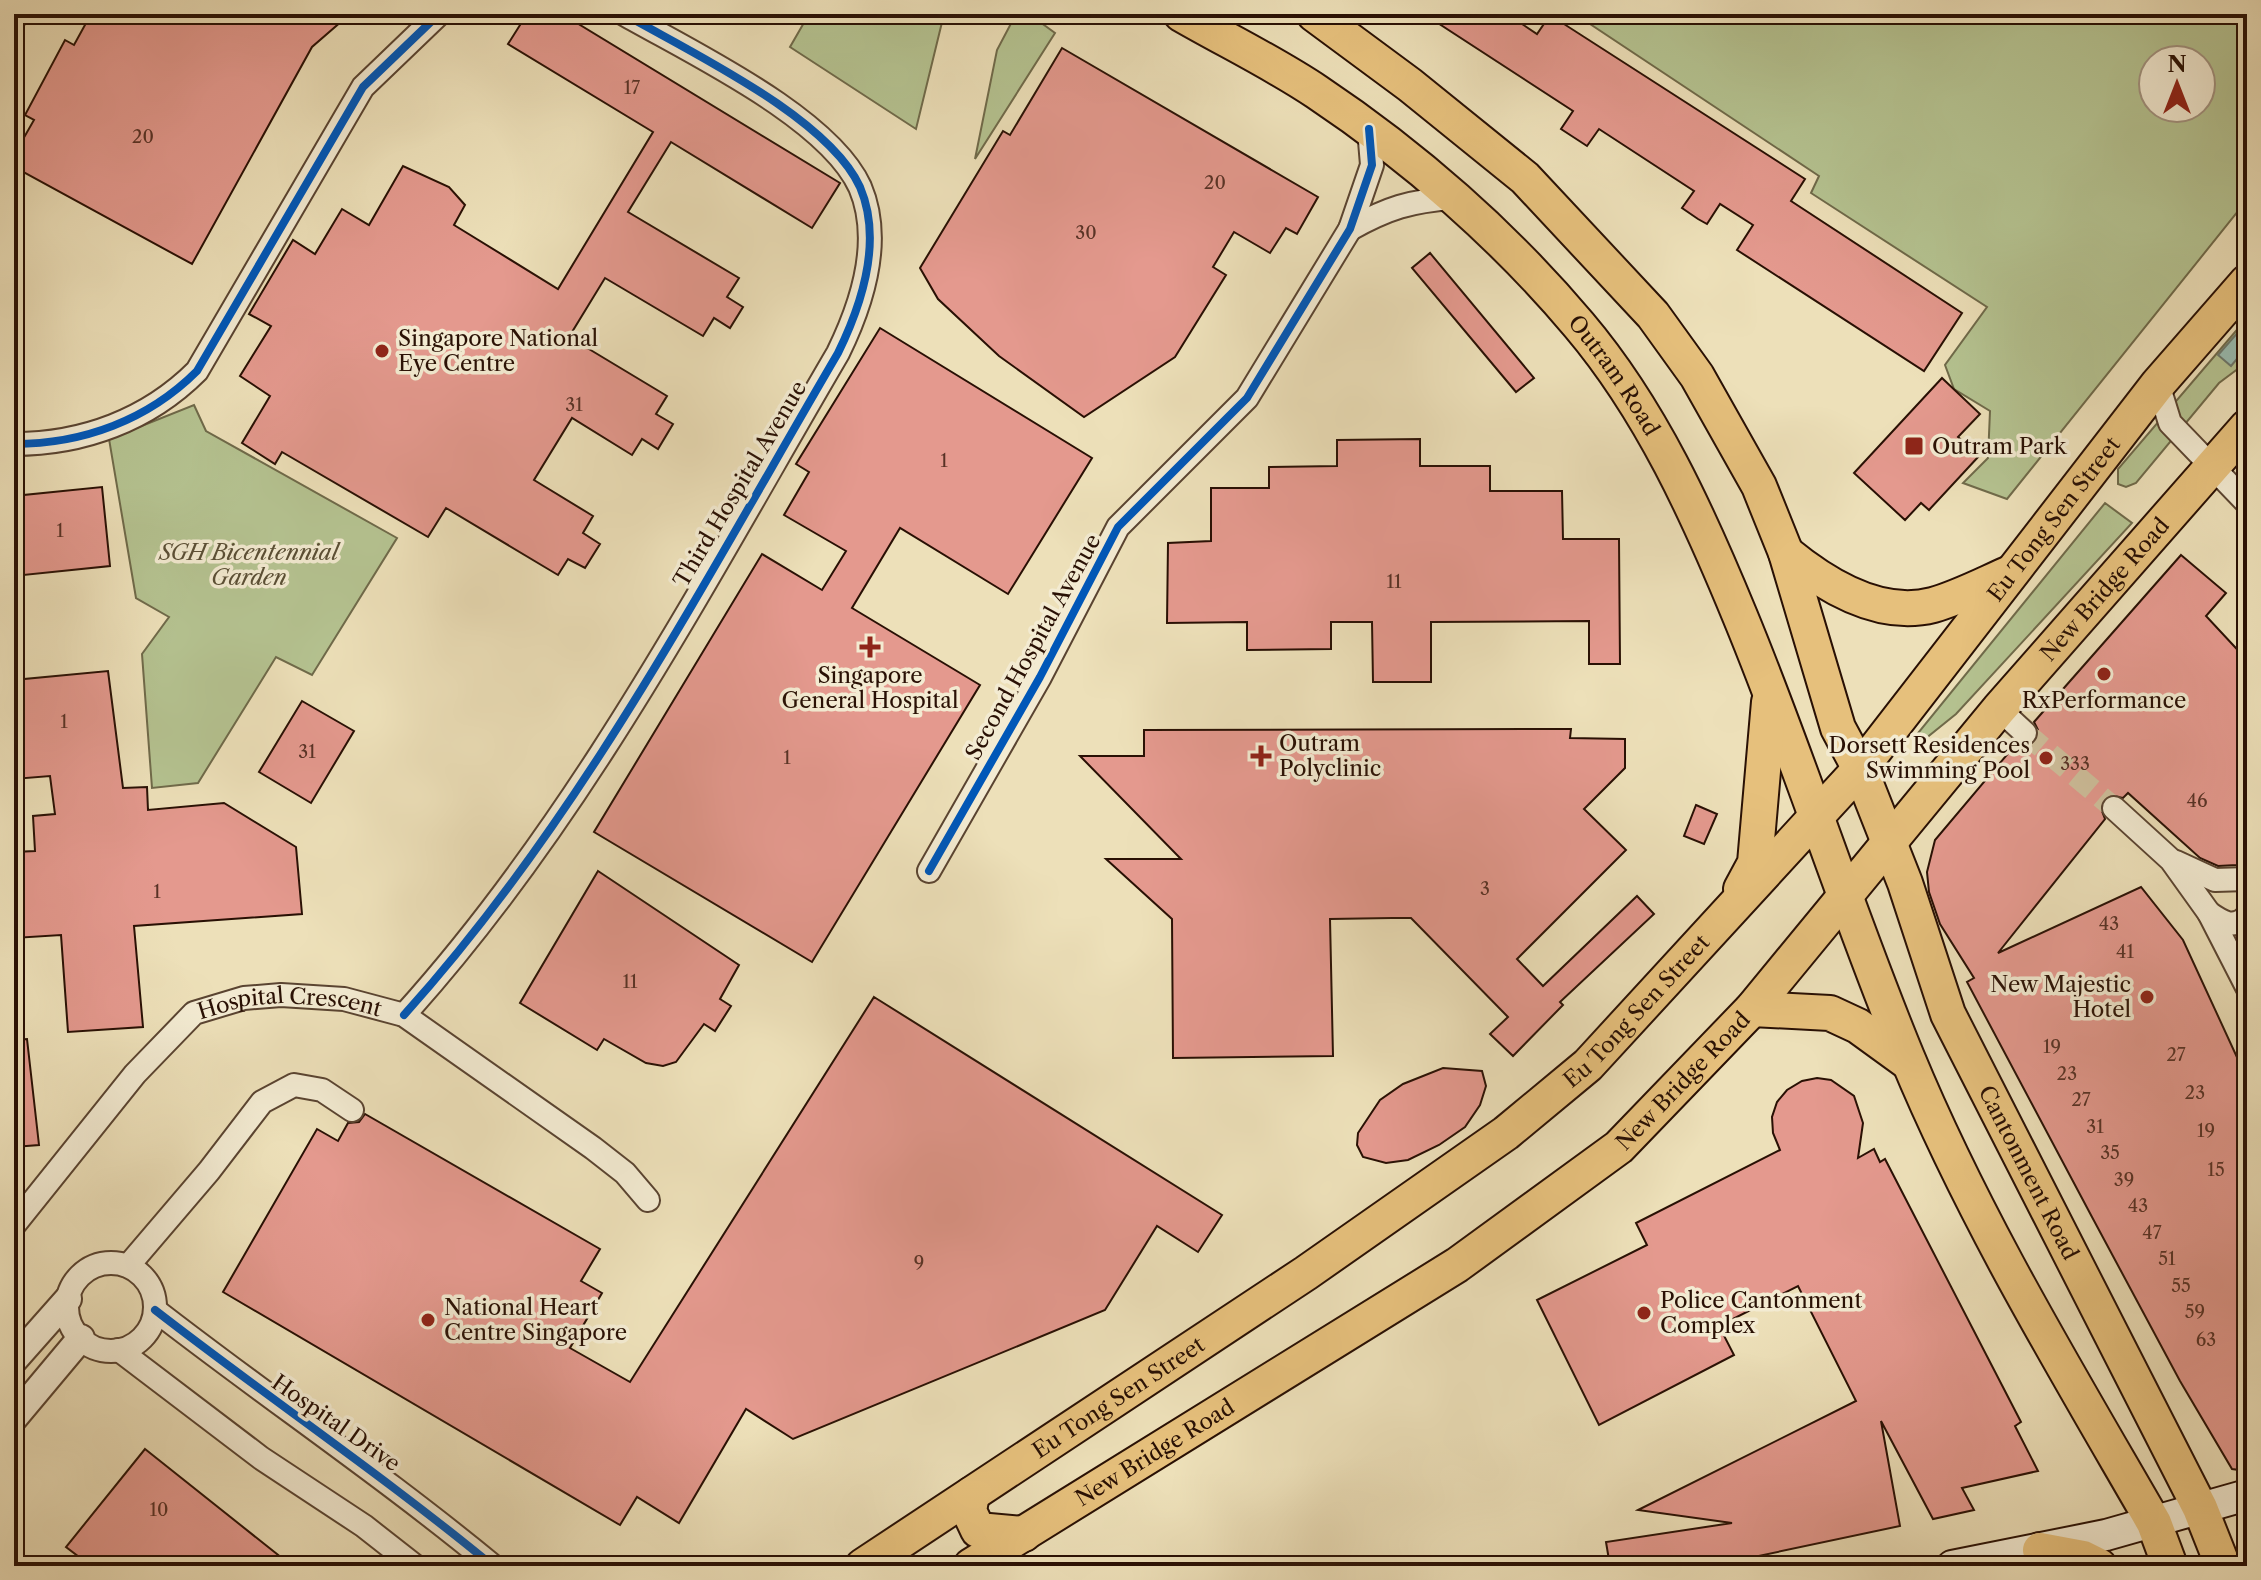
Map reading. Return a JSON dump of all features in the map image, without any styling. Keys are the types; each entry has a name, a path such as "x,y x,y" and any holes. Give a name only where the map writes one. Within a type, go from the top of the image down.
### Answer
{"main road":[{"name":"Outram Road","path":"1181,14 1314,89 1369,129 1497,238 1581,327 1638,408 1685,490 1769,686 1846,895"},
{"path":"1327,20 1525,178 1653,315 1697,376 1759,486 1786,553 1838,728 1860,769"},
{"name":"Eu Tong Sen Street","path":"863,1566 1306,1273 1506,1133 1588,1065 1818,819 2158,384 2247,282"},
{"name":"New Bridge Road","path":"971,1566 1457,1265 1558,1195 1619,1147 1752,1009 1999,709 2247,427"},
{"path":"1786,553 1822,583 1860,598 1909,608 1932,605 2008,574"},
{"path":"1711,931 1746,882 1755,863 1769,686"},
{"name":"Cantonment Road","path":"1860,769 1948,1014 2200,1508 2223,1566"},
{"path":"1846,895 1860,941 1910,1064 1985,1223 2154,1523 2170,1566"},
{"path":"1752,1009 1830,1013 1858,1026 1910,1064"},
{"path":"972,1494 969,1511 978,1530 1024,1534"},
{"path":"1952,1566 2040,1550 2154,1523 2247,1495"},
{"path":"2040,1550 2083,1558 2099,1566"}],"street":[{"path":"14,444 61,441 115,426 159,405 197,371 363,87 439,14"},
{"name":"Third Hospital Avenue","path":"404,1015 479,925 596,765 838,353 861,298 870,237 859,187 845,165 781,105 624,14"},
{"name":"Second Hospital Avenue","path":"929,871 1040,677 1118,527 1247,398 1350,229 1372,165 1369,129"},
{"path":"1350,229 1385,210 1413,201 1453,198"},
{"path":"2158,384 2170,423 2247,503"},
{"path":"1999,709 2025,733"},
{"path":"2120,813 2171,860 2209,913 2247,987"},
{"path":"2171,860 2215,880 2247,879"},
{"path":"2209,913 2228,924 2242,922 2247,916"},
{"name":"Hospital Crescent","path":"14,1225 135,1074 194,1013 244,998 281,995 344,999 404,1015 593,1148 625,1173 648,1200"},
{"path":"128,1266 209,1171 262,1102 294,1085 322,1090 352,1110"},
{"path":"14,1360 68,1299 76,1281 90,1268 109,1263 128,1266 149,1284 155,1310 150,1328 138,1342 119,1350 99,1348 81,1338 69,1320 68,1299"},
{"name":"Hospital Drive","path":"155,1310 286,1411 409,1497 493,1566"},
{"path":"14,1418 81,1338"},
{"path":"119,1350 261,1458 364,1526 415,1566"}],"green space":[{"path":"809,14 944,14 916,129 790,47"},
{"path":"1016,14 1029,14 1055,33 975,159 997,50"},
{"path":"1575,14 2247,14 2247,200 2007,499 1963,483 1988,458 1990,411 1954,389 1945,365 1987,307 1811,193 1819,176"},
{"path":"2247,318 2247,362 2219,383 2136,483 2126,487 2118,484 2118,469"},
{"name":"SGH Bicentennial Garden","path":"194,405 206,431 397,538 312,675 276,657 198,783 152,788 142,654 169,617 136,598 109,439"},
{"path":"2105,503 2132,523 1956,714 1915,747 1914,738"}],"water":[{"path":"2247,322 2247,347 2231,366 2218,355"}],"building":[{"path":"91,14 350,14 312,47 192,264 14,167 14,155 34,120 25,115 65,40 74,45"},
{"path":"527,14 562,14 840,183 812,228 671,142 628,212 739,278 727,297 743,307 730,328 714,318 703,336 605,278 569,337 667,396 656,414 673,424 658,449 642,439 632,455 572,418 534,480 593,516 583,533 600,544 585,568 568,559 558,575 446,508 428,537 282,452 275,464 242,443 270,396 240,376 271,326 249,314 293,240 315,254 342,209 369,225 403,166 449,187 465,205 454,225 558,289 653,132 508,44"},
{"path":"1424,14 1507,14 1537,34 1550,15 1805,179 1791,201 1962,313 1924,371 1737,250 1753,225 1720,204 1707,224 1698,219 1682,208 1694,191 1599,129 1587,146 1561,129 1573,111"},
{"path":"1062,48 1318,197 1297,234 1286,228 1270,253 1234,232 1213,267 1226,275 1175,357 1084,417 999,356 938,299 920,268 1003,131 1010,135"},
{"path":"1430,253 1534,378 1516,392 1412,268"},
{"path":"880,328 1092,458 1008,594 900,528 852,608 980,685 812,962 594,832 762,554 822,590 846,551 784,515 809,472 796,464"},
{"path":"1942,378 1980,414 1958,437 1979,456 1929,510 1921,503 1905,520 1854,473"},
{"path":"1420,439 1420,466 1490,466 1490,491 1562,491 1563,539 1619,539 1620,664 1589,664 1589,621 1431,622 1431,682 1373,682 1372,622 1331,622 1331,649 1247,650 1247,622 1167,623 1168,543 1211,541 1211,488 1269,488 1269,467 1337,466 1337,440"},
{"path":"102,487 110,566 14,576 14,496"},
{"path":"2181,555 2226,593 2206,616 2247,660 2244,854 2237,865 2218,866 2200,858 2128,793 2123,798 2109,795 2100,806 2105,819 1998,953 2141,887 2183,940 2247,1079 2247,1471 2232,1469 2180,1381 2092,1217 1967,982 1974,978 1940,924 1929,892 1927,872 1935,840 2016,744 2028,746 2036,742 2038,730 2034,722"},
{"path":"108,671 123,788 147,787 148,810 224,803 296,847 302,914 134,926 143,1027 68,1032 61,935 14,938 14,852 35,851 33,816 55,814 50,776 14,779 14,680"},
{"path":"302,701 354,731 311,803 259,772"},
{"path":"1571,729 1570,738 1625,739 1625,768 1584,809 1626,850 1517,959 1543,986 1637,896 1654,914 1560,1002 1563,1005 1513,1056 1490,1034 1508,1017 1411,918 1392,918 1330,919 1333,1056 1173,1058 1172,919 1106,859 1181,859 1080,756 1144,756 1144,730"},
{"path":"1696,805 1717,814 1704,844 1684,836"},
{"path":"598,871 739,965 720,999 731,1006 715,1031 704,1024 676,1062 663,1066 646,1063 604,1039 597,1050 520,1003"},
{"path":"874,997 1222,1215 1198,1252 1157,1226 1105,1310 793,1439 746,1409 679,1523 637,1497 620,1525 223,1292 317,1129 338,1141 348,1123 359,1122 365,1114 600,1249 581,1281 602,1293 570,1348 630,1382"},
{"path":"27,1039 39,1145 14,1147 14,1040"},
{"path":"1443,1068 1482,1071 1486,1086 1480,1105 1465,1127 1439,1145 1408,1160 1386,1163 1363,1157 1357,1145 1358,1133 1380,1100 1403,1084"},
{"name":"Police Cantonment Complex","path":"1817,1078 1831,1080 1854,1096 1863,1123 1858,1158 1874,1149 1880,1162 1885,1159 2021,1422 2015,1426 2038,1471 1962,1488 1974,1510 1933,1519 1881,1421 1900,1526 1730,1562 1731,1566 1610,1566 1606,1542 1732,1523 1638,1510 1856,1401 1798,1286 1719,1326 1734,1355 1599,1425 1537,1300 1647,1245 1636,1223 1780,1150 1773,1133 1772,1117 1777,1102 1787,1090 1802,1081"},
{"path":"145,1449 292,1566 91,1566 66,1547"}],"tunnel":[{"path":"2025,733 2114,808"}],"cycle path":[{"path":"14,444 65,439 113,426 157,403 197,371 363,87 439,14"},
{"path":"404,1015 468,940 528,861 638,696 838,353 855,314 867,272 870,229 867,208 860,187 843,161 819,136 755,88 624,14"},
{"path":"929,871 1040,677 1118,527 1247,398 1350,229 1372,165 1369,129"},
{"path":"155,1310 410,1500 493,1566"}],"place":[{"name":"Singapore National Eye Centre","path":"382,351"},
{"name":"Outram Park","path":"1914,446"},
{"name":"Singapore General Hospital","path":"870,647"},
{"name":"RxPerformance","path":"2104,674"},
{"name":"Outram Polyclinic","path":"1261,756"},
{"name":"Dorsett Residences Swimming Pool","path":"2046,758"},
{"name":"New Majestic Hotel","path":"2147,997"},
{"name":"Police Cantonment Complex","path":"1644,1313"},
{"name":"National Heart Centre Singapore","path":"428,1320"}]}
